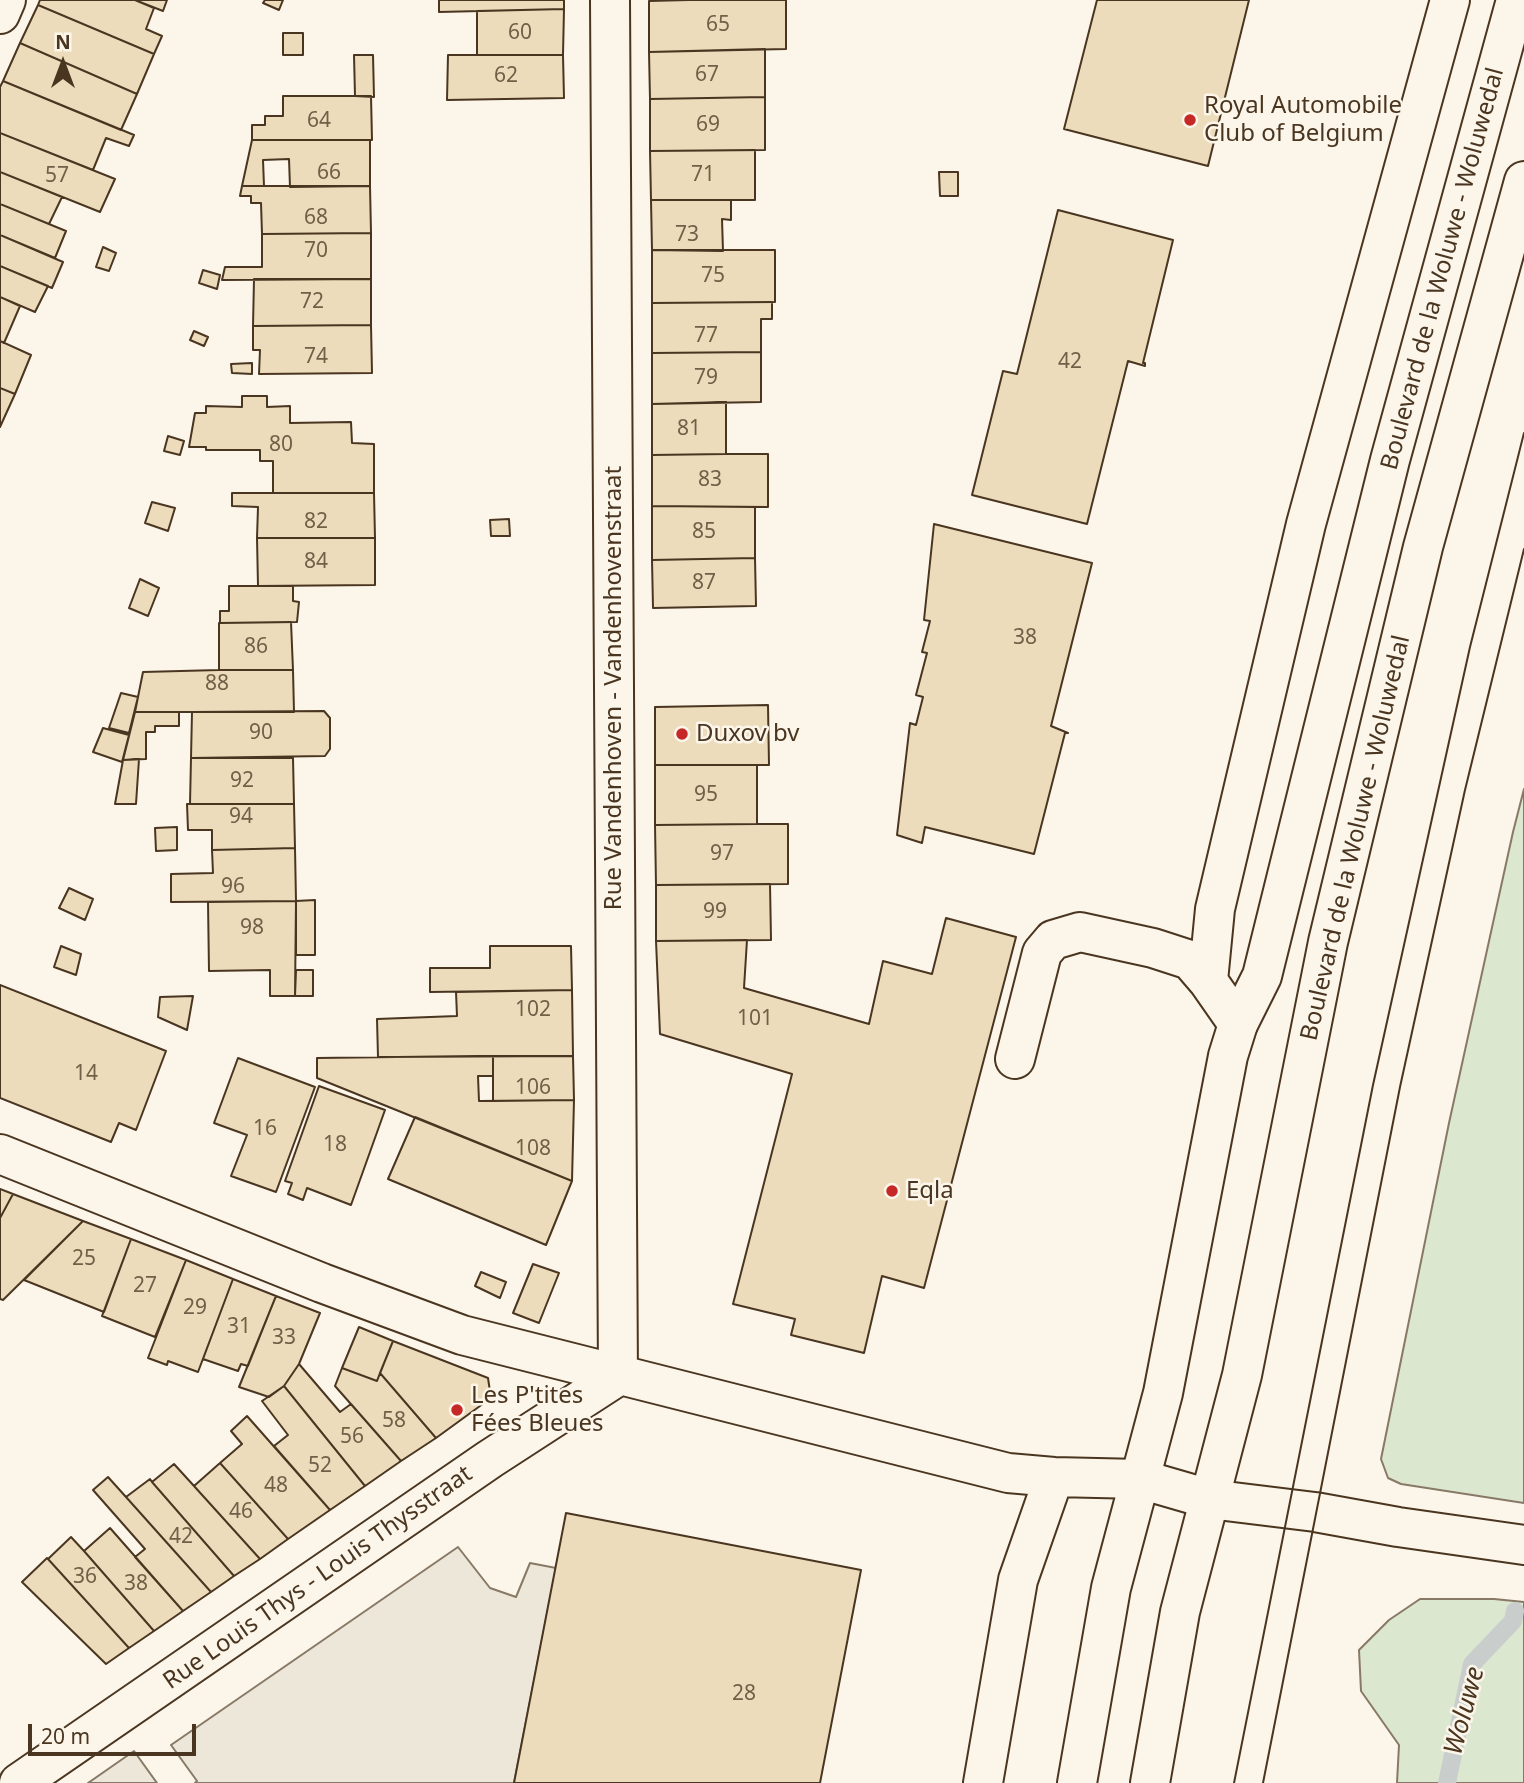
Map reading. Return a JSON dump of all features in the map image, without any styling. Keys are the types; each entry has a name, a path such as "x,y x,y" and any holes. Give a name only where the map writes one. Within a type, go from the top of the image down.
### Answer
{"main road":[{"path":"0,13 6,0"},
{"name":"Rue Vandenhoven - Vandenhovenstraat","path":"610,0 618,1376"},
{"path":"1208,981 1215,909 1306,524 1450,0"},
{"name":"Boulevard de la Woluwe - Woluwedal","path":"1077,1783 1111,1588 1163,1393 1228,1056 1238,1024 1262,976 1390,460 1516,0"},
{"name":"Boulevard de la Woluwe - Woluwedal","path":"1150,1783 1180,1612 1242,1375 1328,942 1423,547 1524,181"},
{"path":"1153,948 1190,933 1215,909"},
{"path":"1015,1059 1042,953 1053,940 1080,932 1153,948 1190,960 1238,1024"},
{"path":"0,1154 322,1283 462,1335 618,1376 1008,1473 1140,1479 1209,1499 1315,1512 1524,1545"},
{"name":"Rue Louis Thys - Louis Thysstraat","path":"19,1783 490,1459 618,1376"},
{"path":"983,1783 1018,1580 1054,1477"}],"green space":[{"path":"1524,789 1524,1503 1401,1484 1388,1478 1381,1459 1449,1123"},
{"path":"1420,1599 1494,1599 1524,1602 1524,1783 1397,1783 1399,1745 1361,1691 1359,1650 1389,1620"}],"shaded area":[{"path":"458,1547 490,1588 516,1597 530,1563 556,1568 514,1783 195,1783 197,1781 171,1745"},
{"path":"134,1751 157,1783 88,1783"}],"building":[{"path":"40,0 135,0 154,8 146,29 162,36 154,54 38,5"},
{"path":"135,0 167,0 163,11"},
{"path":"265,0 283,0 279,10 263,3"},
{"path":"439,0 564,0 564,9 439,12"},
{"path":"786,0 786,49 649,52 649,1"},
{"path":"1097,0 1249,0 1208,166 1064,129"},
{"path":"38,5 154,54 137,94 20,43"},
{"path":"564,9 563,55 477,55 477,11"},
{"path":"283,33 303,33 303,55 283,55"},
{"path":"20,43 137,94 121,130 3,81"},
{"path":"765,49 765,97 650,99 649,52"},
{"path":"354,55 373,55 374,97 355,96"},
{"path":"448,55 563,55 564,98 447,100"},
{"path":"3,81 134,135 129,146 106,138 93,170 0,133 0,87"},
{"path":"283,96 371,96 372,140 252,140 252,125 265,125 265,116 283,116"},
{"path":"765,97 765,150 650,151 650,99"},
{"path":"0,133 115,179 100,212 0,172"},
{"path":"252,140 370,140 370,186 290,187 289,159 263,160 264,186 242,186"},
{"path":"755,150 755,200 651,200 650,151"},
{"path":"0,172 62,197 49,224 0,204"},
{"path":"939,172 958,172 958,196 940,196"},
{"path":"242,186 370,186 371,233 262,234 261,203 251,203 251,196 240,196"},
{"path":"651,200 731,200 731,220 722,219 723,251 652,250"},
{"path":"0,204 66,231 55,258 0,235"},
{"path":"1058,210 1173,240 1143,363 1145,366 1128,361 1087,524 972,495 1003,371 1017,374"},
{"path":"371,233 371,279 222,280 225,267 262,267 262,234"},
{"path":"0,235 63,262 52,288 0,266"},
{"path":"103,247 116,253 109,271 96,267"},
{"path":"652,250 775,250 775,302 652,303"},
{"path":"0,266 48,286 35,312 0,297"},
{"path":"203,270 220,275 217,289 199,283"},
{"path":"254,279 371,279 371,325 253,326"},
{"path":"0,297 20,306 4,343 0,341"},
{"path":"772,302 772,319 761,319 761,352 652,353 652,303"},
{"path":"371,325 372,373 259,374 260,350 253,350 253,326"},
{"path":"194,331 208,337 204,346 190,340"},
{"path":"0,341 31,355 15,394 0,388"},
{"path":"761,352 761,402 652,404 652,353"},
{"path":"252,363 252,374 232,373 231,364"},
{"path":"0,388 15,394 0,427"},
{"path":"242,396 267,396 267,407 290,406 290,423 351,422 352,443 374,444 374,493 273,493 273,461 260,461 260,450 206,450 206,447 189,447 195,413 206,413 206,406 242,407"},
{"path":"726,402 726,454 652,455 652,404"},
{"path":"168,436 184,441 180,455 164,451"},
{"path":"768,454 768,507 652,506 652,455"},
{"path":"232,493 374,493 375,538 257,538 258,507 232,506"},
{"path":"152,502 175,508 168,531 145,523"},
{"path":"652,506 755,507 755,558 652,560"},
{"path":"509,519 510,536 491,536 490,520"},
{"path":"934,524 1092,563 1051,726 1068,733 1065,733 1034,854 925,827 922,843 897,835 910,723 916,725 923,697 916,695 927,653 922,652 930,621 924,620"},
{"path":"257,538 375,538 375,585 258,586"},
{"path":"755,558 756,606 653,608 652,560"},
{"path":"140,579 159,588 148,616 129,608"},
{"path":"229,586 293,586 293,601 299,602 297,622 220,623 220,611 229,611"},
{"path":"291,622 293,670 219,670 219,623"},
{"path":"293,670 294,712 135,712 143,672"},
{"path":"121,693 138,697 129,733 109,728"},
{"path":"768,705 769,765 655,765 655,707"},
{"path":"324,711 330,718 330,749 325,756 191,758 192,712"},
{"path":"135,712 179,712 179,726 155,726 155,732 146,732 146,759 123,760"},
{"path":"103,728 129,735 122,762 93,752"},
{"path":"191,758 293,758 294,804 190,804"},
{"path":"139,759 136,804 115,804 123,760"},
{"path":"655,765 757,765 757,824 655,825"},
{"path":"187,804 294,804 295,848 212,850 212,830 188,830"},
{"path":"788,824 788,884 656,885 655,825"},
{"path":"177,827 177,850 156,851 155,828"},
{"path":"295,848 296,901 171,902 171,874 213,873 212,850"},
{"path":"770,884 771,940 656,941 656,885"},
{"path":"69,888 93,899 85,920 59,908"},
{"path":"315,900 315,955 296,955 296,901"},
{"path":"296,901 295,996 270,996 270,970 209,971 208,902"},
{"path":"946,918 1016,937 924,1288 882,1276 864,1353 791,1335 795,1319 733,1304 792,1074 660,1034 656,941 747,940 744,988 869,1024 883,961 932,974"},
{"path":"61,946 81,954 76,975 54,967"},
{"path":"490,946 571,946 572,990 430,992 430,968 490,968"},
{"path":"296,970 313,970 313,996 295,996"},
{"path":"0,985 166,1051 136,1130 119,1123 111,1142 0,1098"},
{"path":"572,990 573,1056 378,1057 377,1019 457,1016 456,992"},
{"path":"193,996 187,1030 158,1017 160,997"},
{"path":"493,1056 493,1076 478,1076 479,1101 574,1100 572,1181 317,1078 317,1058"},
{"path":"493,1056 573,1056 574,1100 493,1101"},
{"path":"238,1058 315,1087 276,1192 231,1176 247,1135 214,1123"},
{"path":"319,1086 385,1110 351,1205 307,1188 303,1200 288,1194 292,1183 285,1181"},
{"path":"415,1117 572,1181 546,1245 388,1179"},
{"path":"0,1189 13,1194 0,1218"},
{"path":"13,1194 83,1221 3,1300 0,1299 0,1218"},
{"path":"83,1221 131,1239 104,1312 24,1280"},
{"path":"131,1239 186,1260 155,1337 102,1316"},
{"path":"186,1260 233,1279 198,1372 168,1361 167,1365 148,1358"},
{"path":"533,1264 559,1273 539,1323 513,1313"},
{"path":"481,1272 506,1282 500,1298 475,1286"},
{"path":"233,1279 276,1296 248,1366 241,1364 238,1371 203,1359"},
{"path":"276,1296 320,1313 299,1364 284,1386 269,1397 239,1387"},
{"path":"359,1327 393,1341 377,1381 342,1368"},
{"path":"393,1341 488,1378 491,1398 436,1438 380,1373"},
{"path":"299,1364 340,1412 351,1404 401,1461 365,1486 284,1386"},
{"path":"342,1368 377,1381 380,1373 436,1438 401,1461 335,1386"},
{"path":"284,1386 365,1486 330,1510 274,1446 288,1435 262,1401"},
{"path":"247,1416 330,1510 288,1539 220,1463 242,1444 231,1431"},
{"path":"220,1463 288,1539 260,1559 194,1486"},
{"path":"174,1464 260,1559 234,1576 152,1482"},
{"path":"108,1477 211,1592 183,1611 135,1557 145,1549 93,1490"},
{"path":"150,1479 234,1576 211,1592 126,1497"},
{"path":"566,1513 861,1570 820,1783 514,1783"},
{"path":"110,1528 183,1611 154,1631 84,1551"},
{"path":"71,1537 154,1631 129,1648 48,1559"},
{"path":"47,1558 129,1648 106,1664 22,1582"}],"waterway":[{"name":"Woluwe","path":"1447,1783 1472,1664 1513,1621 1515,1611"}],"tram line":[{"path":"1234,1783 1373,1085 1470,647 1524,433"},
{"path":"1263,1783 1400,1087 1465,790 1524,549"}],"place":[{"name":"Royal Automobile Club of Belgium","path":"1190,120"},
{"name":"Duxov bv","path":"682,734"},
{"name":"Eqla","path":"892,1191"},
{"name":"Les P'tites Fées Bleues","path":"457,1410"}]}
